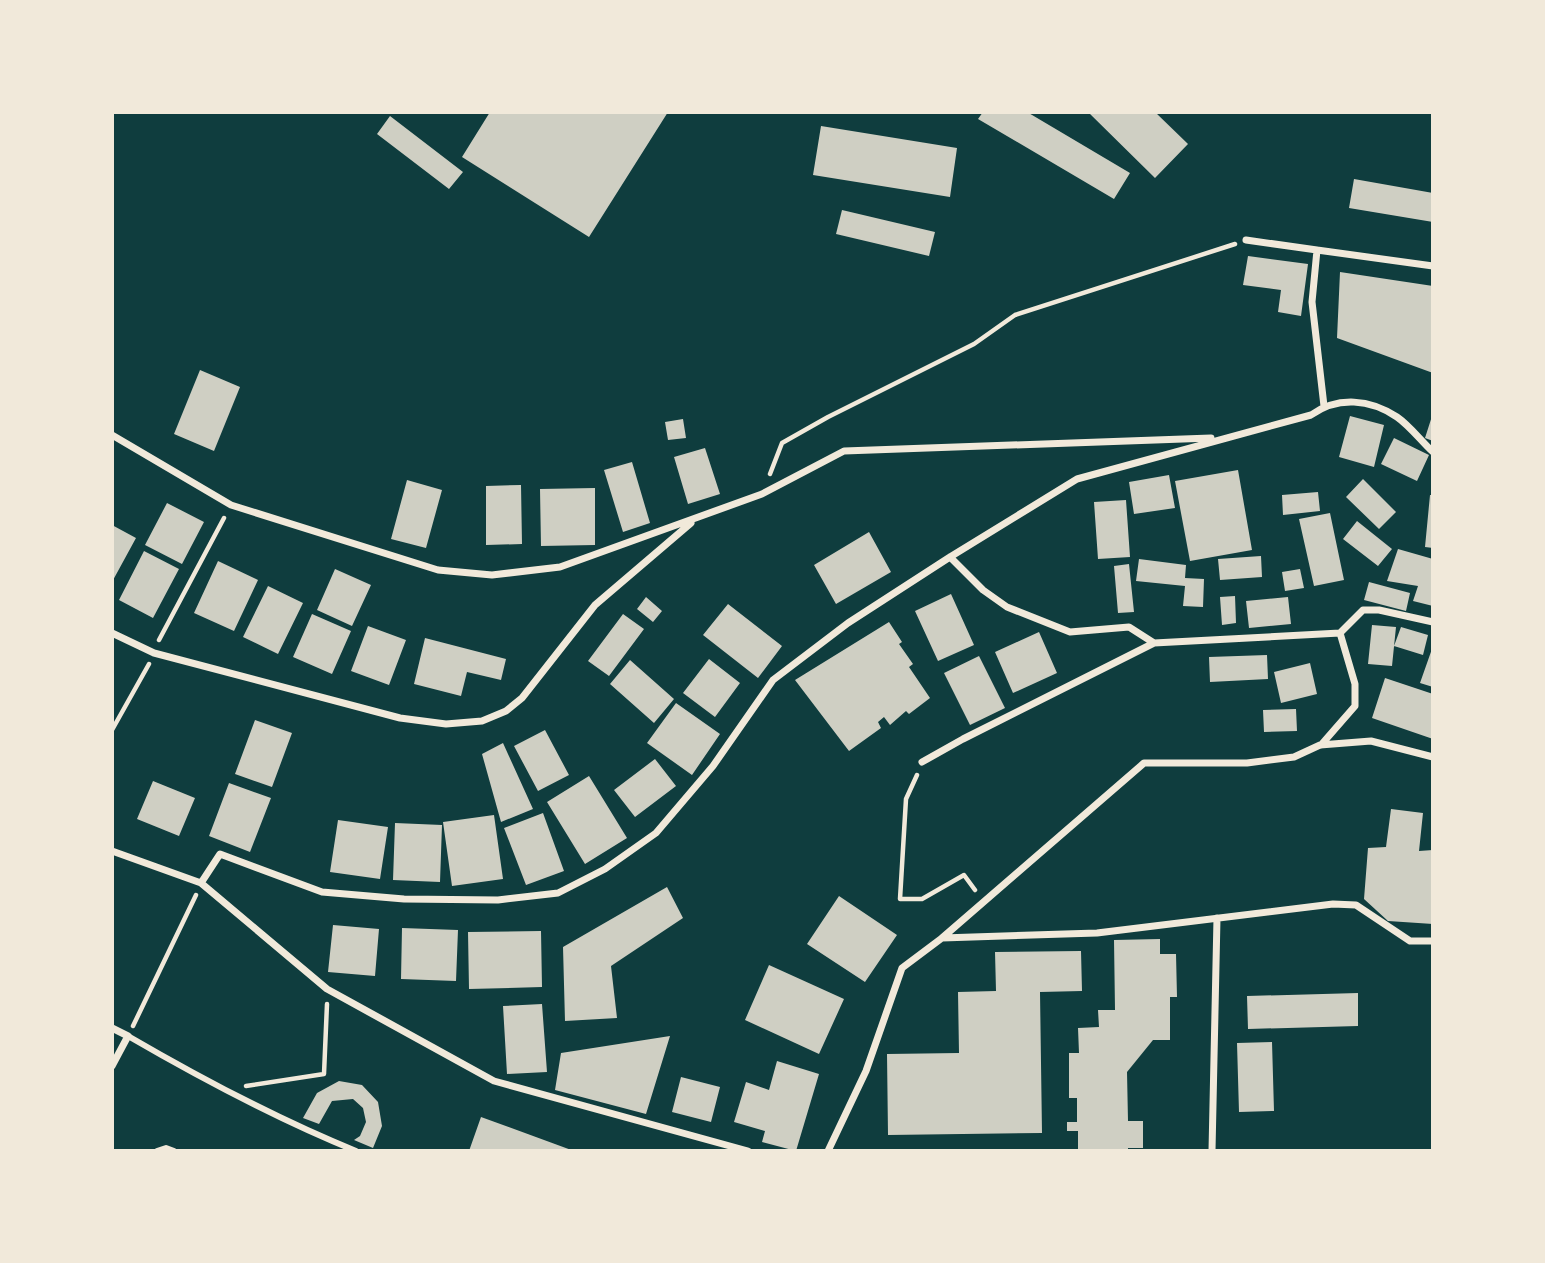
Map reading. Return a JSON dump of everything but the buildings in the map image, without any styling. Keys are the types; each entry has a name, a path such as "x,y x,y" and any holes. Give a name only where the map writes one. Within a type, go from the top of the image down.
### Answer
{"street":[{"path":"1246,240 1433,266"},
{"path":"1317,250 1312,302 1324,406"},
{"path":"201,883 220,855 323,892 404,899 484,900 558,893 605,869 656,833 713,766 773,680 848,623 1077,479 1311,415 1324,406 1342,400 1368,404 1398,417 1433,452"},
{"path":"112,435 231,505 438,570 492,575 560,567 762,494 844,452 1102,440 1222,438"},
{"path":"112,633 154,653 400,718 446,724 482,721 506,711 522,698 595,606 696,519"},
{"path":"950,557 983,590 1007,607 1070,632 1129,627 1154,643"},
{"path":"922,762 1154,643 1340,633 1363,610 1379,610 1433,622"},
{"path":"1320,745 1355,706 1351,665 1340,633"},
{"path":"828,1151 866,1071 902,968 942,938 1144,763 1247,763 1294,757 1320,745 1371,741 1433,757"},
{"path":"112,851 201,883 327,989 494,1081 748,1151"},
{"path":"942,938 1097,933 1333,904 1356,905 1410,941 1433,941"},
{"path":"1212,1151 1217,918"},
{"path":"112,1028 221,1089 299,1128 356,1151"},
{"path":"112,1066 128,1036"},
{"path":"156,1151 174,1151"}],"path":[{"path":"762,494 782,443 974,344 1015,315 1246,240"},
{"path":"162,633 225,517"},
{"path":"112,730 144,674"},
{"path":"922,762 906,799 900,898 922,899 964,875 984,902"},
{"path":"128,1036 196,895"},
{"path":"221,1089 324,1074 327,1001"}]}
